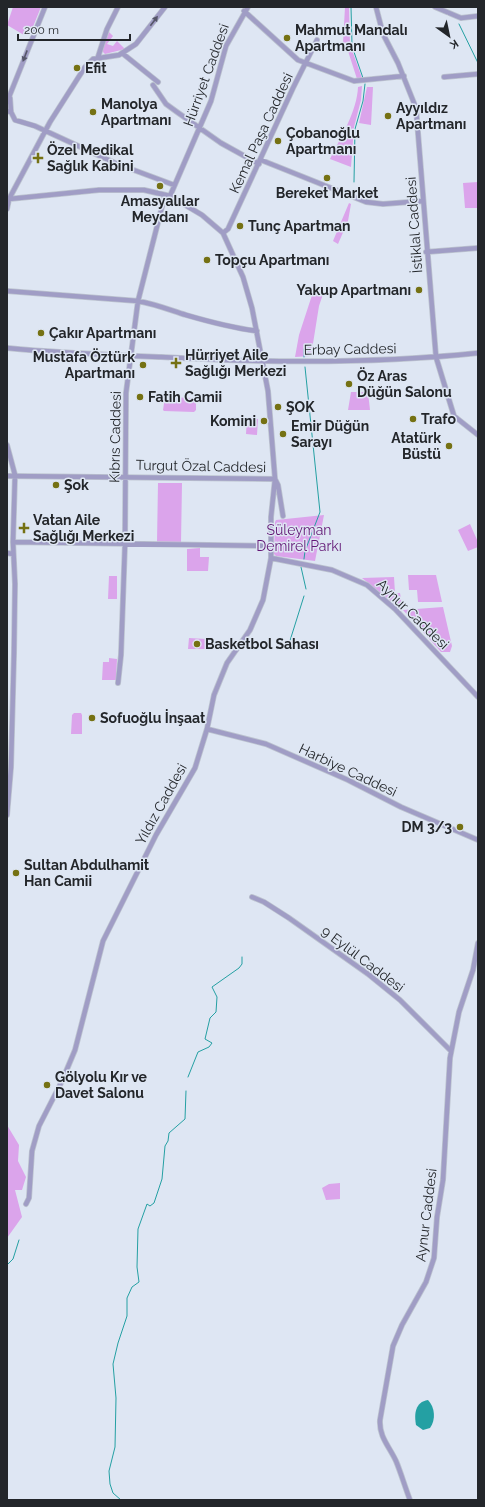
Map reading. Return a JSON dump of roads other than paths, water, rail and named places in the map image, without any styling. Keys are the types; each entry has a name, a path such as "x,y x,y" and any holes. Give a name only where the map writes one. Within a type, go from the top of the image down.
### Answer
{"street":[{"path":"7,102 45,7"},
{"path":"98,57 107,29 118,7"},
{"path":"7,209 9,199 50,122 85,67 93,59 122,53 136,44 165,7"},
{"name":"Hürriyet Caddesi","path":"170,196 211,100 225,48 244,11 248,7"},
{"name":"İstiklal Caddesi","path":"376,7 383,34 404,76 416,108 426,252 436,357 454,416 478,435"},
{"path":"434,7 461,18 478,16"},
{"path":"244,11 298,60 354,82 404,76"},
{"name":"Kemal Paşa Caddesi","path":"223,233 228,229 317,40"},
{"path":"122,53 158,82"},
{"path":"444,77 478,74"},
{"path":"153,85 166,104 230,149 260,162 355,198 382,204 423,201"},
{"path":"10,94 9,111 15,120 46,131 115,163 174,185"},
{"name":"Yıldız Caddesi","path":"9,199 99,190 144,190 170,196 202,215 223,233 245,283 257,331 268,391 275,478 271,517 271,558 259,613 250,630 227,663 214,695 207,729 192,773 156,835 103,941 75,1050 62,1081 39,1126 32,1151 29,1198 26,1204"},
{"name":"Kıbrıs Caddesi","path":"118,683 125,543 126,393 138,301 165,195"},
{"path":"426,252 478,248"},
{"path":"7,291 138,301 158,304 185,314 231,327 257,331"},
{"name":"Erbay Caddesi","path":"7,348 130,356 295,362 436,357 478,353"},
{"path":"7,445 15,475 13,542 15,584 12,736 7,815"},
{"name":"Turgut Özal Caddesi","path":"7,476 275,478"},
{"name":"Yıldız Caddesi","path":"275,478 278,485 283,516"},
{"path":"13,542 272,546"},
{"path":"7,553 13,554"},
{"name":"Aynur Caddesi","path":"271,558 332,570 363,582 395,609 445,660 478,697"},
{"name":"Harbiye Caddesi","path":"207,729 266,744 348,780 396,805 478,840"},
{"name":"9 Eylül Caddesi","path":"252,897 264,902 289,918 368,974 400,1000 451,1051"},
{"name":"Aynur Caddesi","path":"410,1500 396,1460 383,1440 379,1429 380,1420 393,1346 402,1325 426,1282 434,1258 437,1217 443,1180 451,1051 459,1012 473,970 478,943"}],"water":[{"path":"428,1400 432,1406 434,1417 430,1428 423,1430 416,1425 415,1413 420,1403"}],"waterway":[{"path":"351,7 352,44"},
{"path":"459,24 478,63"},
{"path":"354,52 363,78"},
{"path":"354,182 355,129 363,101 365,84"},
{"path":"304,349 304,357"},
{"path":"304,559 305,551 320,512 305,367"},
{"path":"301,567 306,589"},
{"path":"288,647 304,596"},
{"path":"188,1077 198,1052 209,1047 212,1043 205,1039 210,1018 216,1012 217,997 212,987 239,968 242,964 242,957"},
{"path":"121,1500 113,1493 110,1484 109,1471 115,1447 116,1398 113,1364 127,1316 127,1298 132,1287 139,1282 137,1267 138,1229 147,1204 150,1206 154,1203 162,1179 165,1146 168,1141 169,1133 185,1119 186,1091"},
{"path":"7,1265 13,1259 19,1240"}],"place":[{"name":"Mahmut Mandalı Apartmanı","path":"287,38"},
{"name":"Efit","path":"77,68"},
{"name":"Manolya Apartmanı","path":"93,112"},
{"name":"Ayyıldız Apartmanı","path":"388,116"},
{"name":"Çobanoğlu Apartmanı","path":"278,141"},
{"name":"Özel Medikal Sağlık Kabini","path":"38,158"},
{"name":"Bereket Market","path":"327,178"},
{"name":"Amasyalılar Meydanı","path":"160,186"},
{"name":"Tunç Apartman","path":"240,226"},
{"name":"Topçu Apartmanı","path":"207,260"},
{"name":"Yakup Apartmanı","path":"419,290"},
{"name":"Çakır Apartmanı","path":"41,333"},
{"name":"Hürriyet Aile Sağlığı Merkezi","path":"176,363"},
{"name":"Mustafa Öztürk Apartmanı","path":"143,365"},
{"name":"Öz Aras Düğün Salonu","path":"349,384"},
{"name":"Fatih Camii","path":"140,397"},
{"name":"ŞOK","path":"278,407"},
{"name":"Trafo","path":"413,419"},
{"name":"Komini","path":"264,421"},
{"name":"Emir Düğün Sarayı","path":"283,434"},
{"name":"Atatürk Büstü","path":"449,446"},
{"name":"Şok","path":"56,485"},
{"name":"Vatan Aile Sağlığı Merkezi","path":"24,528"},
{"name":"Basketbol Sahası","path":"197,644"},
{"name":"Sofuoğlu İnşaat","path":"92,718"},
{"name":"DM 3/3","path":"460,827"},
{"name":"Sultan Abdulhamit Han Camii","path":"16,873"},
{"name":"Gölyolu Kır ve Davet Salonu","path":"47,1085"}],"park label":[{"name":"Süleyman Demirel Parkı","path":"299,538"}]}
